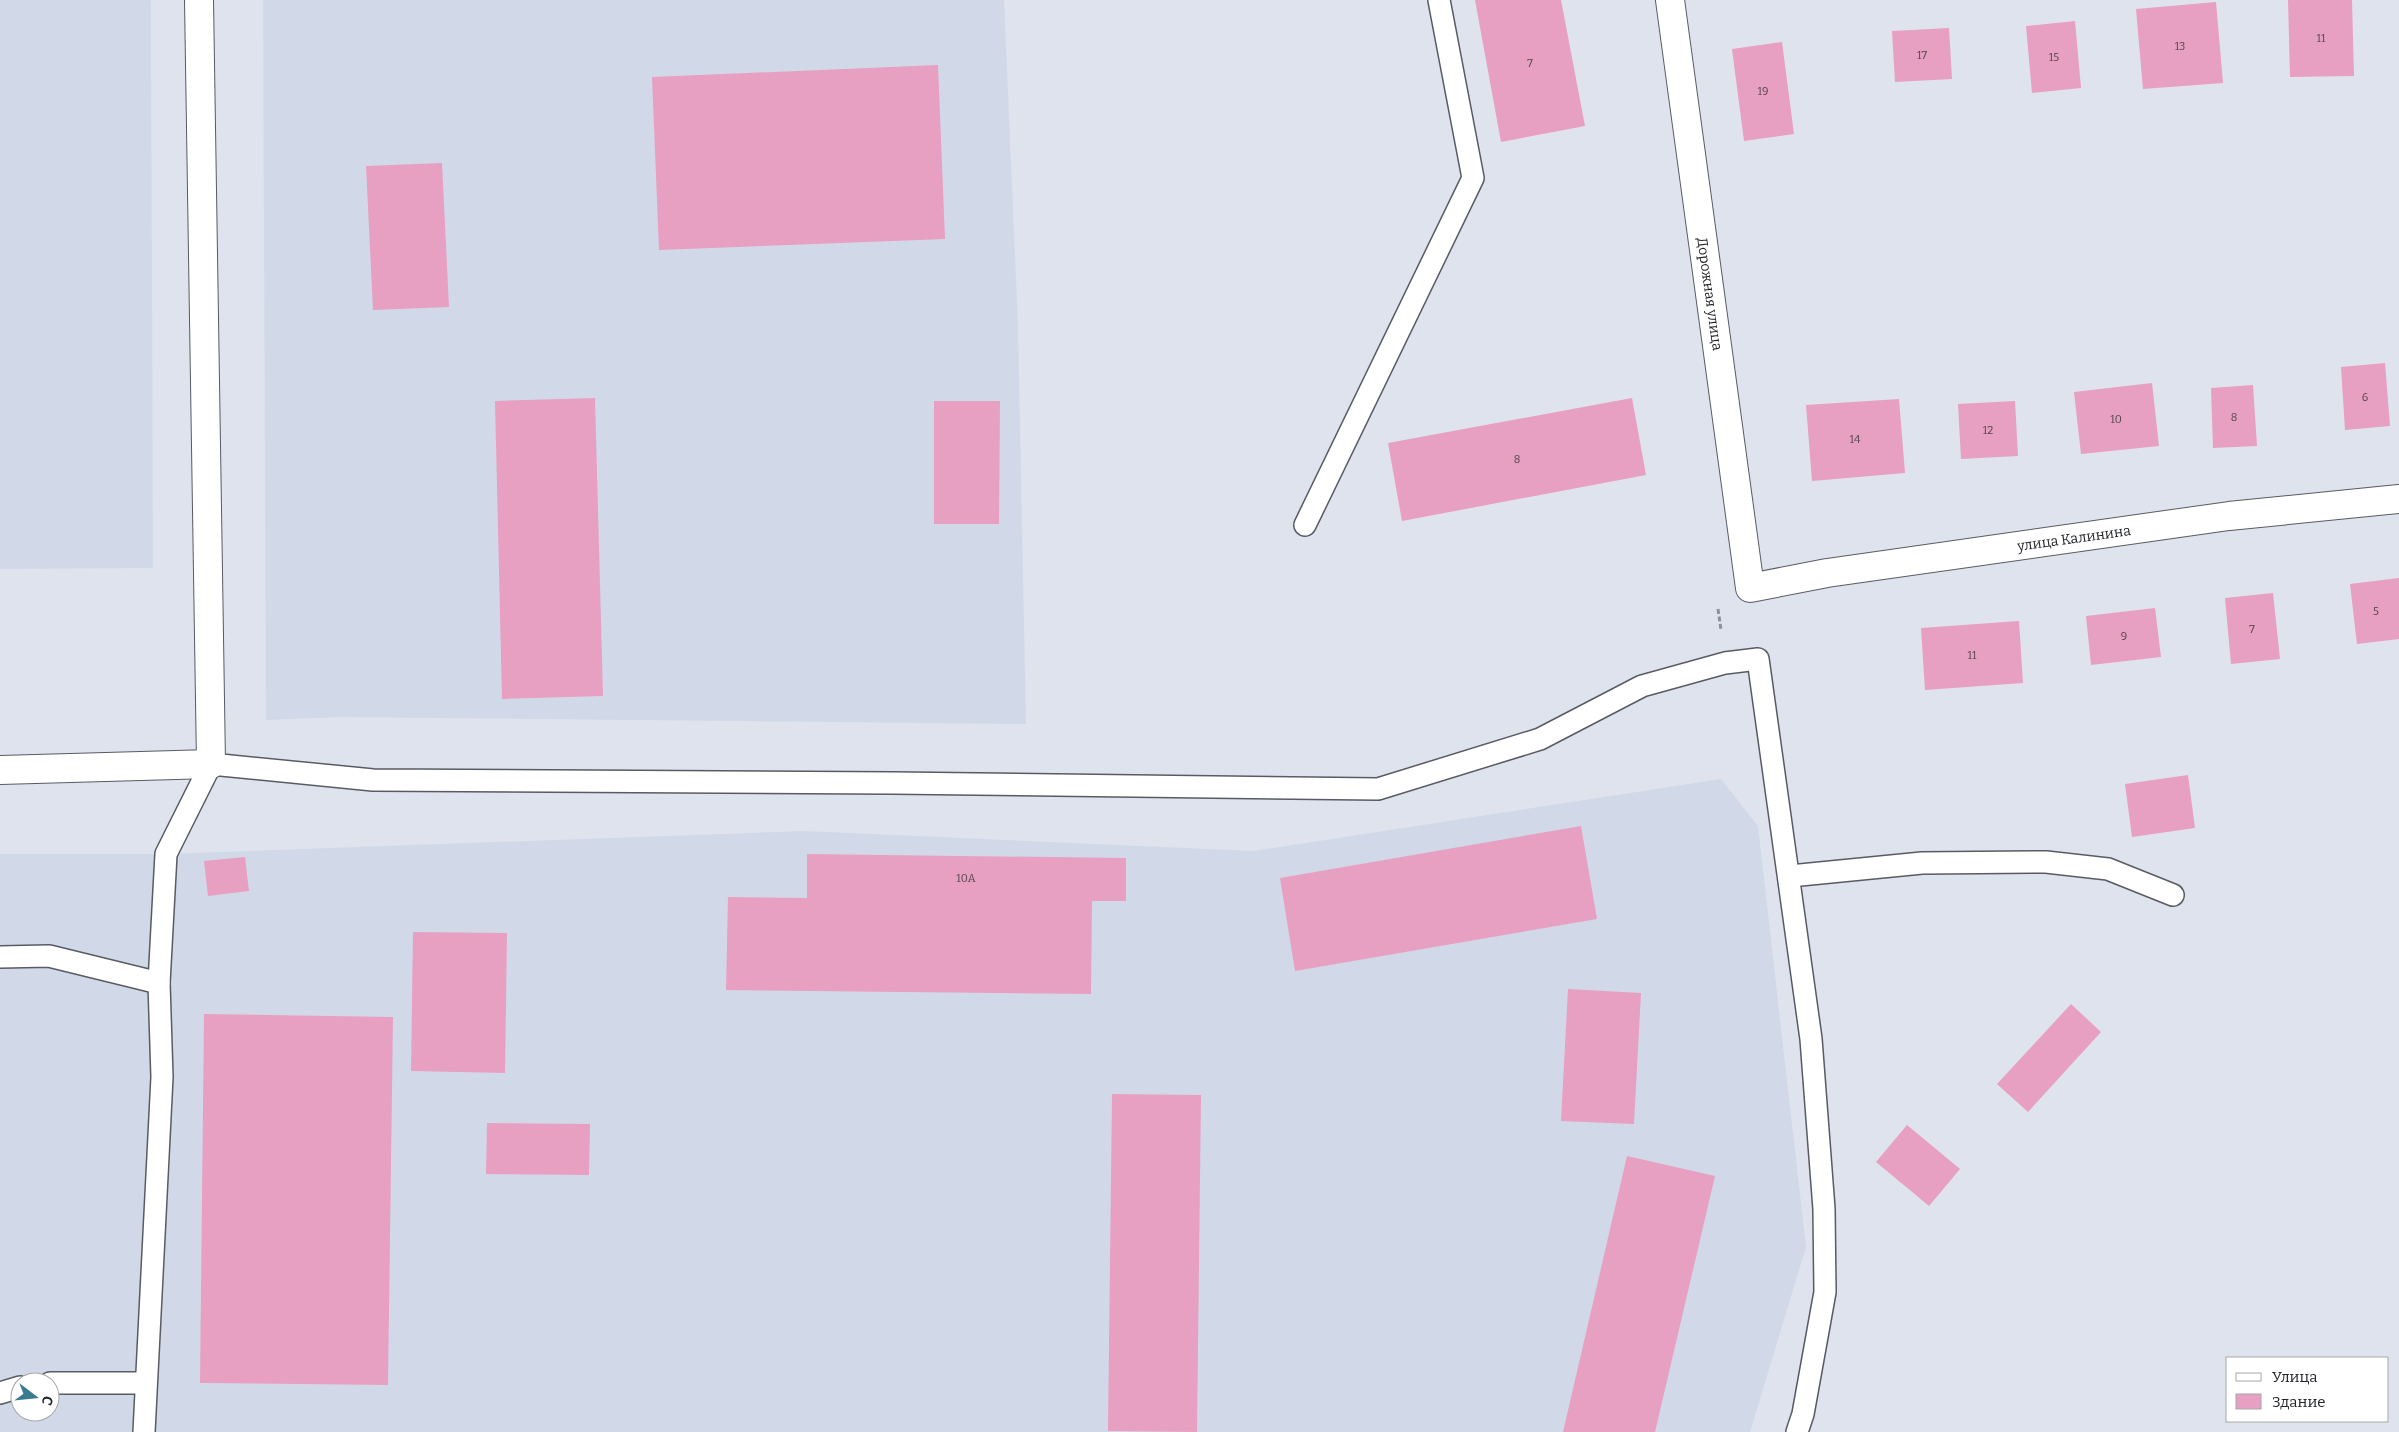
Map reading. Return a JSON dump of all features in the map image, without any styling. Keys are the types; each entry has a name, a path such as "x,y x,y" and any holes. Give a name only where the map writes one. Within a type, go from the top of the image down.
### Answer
{"street":[{"path":"0,770 210,764 199,0"},
{"name":"Дорожная улица","path":"1670,0 1750,588"},
{"name":"улица Калинина","path":"1750,588 1827,573 2229,516 2399,500"}],"lane":[{"path":"1305,525 1473,178 1439,0"},
{"path":"144,1432 162,1076 159,982 166,854 210,764 373,780 893,783 1378,790 1540,739 1642,686 1725,663 1758,659 1790,876 1811,1040 1824,1218 1825,1292 1803,1414 1797,1432"},
{"path":"1790,876 1922,863 2046,862 2108,870 2173,894"},
{"path":"0,957 49,956 159,982"},
{"path":"60,1383 146,1383"}],"shaded area":[{"path":"0,0 151,0 153,568 0,569"},
{"path":"263,0 1004,0 1018,325 1026,724 342,717 266,720"},
{"path":"1721,779 1758,826 1806,1247 1750,1432 0,1432 0,854 166,854 804,831 1253,851"}],"building":[{"path":"1475,0 1561,0 1585,126 1501,142"},
{"path":"2288,0 2352,0 2354,76 2290,77"},
{"path":"2216,2 2223,83 2143,89 2136,9"},
{"path":"2075,21 2081,88 2032,93 2026,26"},
{"path":"1949,28 1952,79 1895,82 1892,31"},
{"path":"1782,42 1794,134 1744,141 1732,49"},
{"path":"938,65 945,239 659,250 652,77"},
{"path":"442,163 449,307 373,310 366,166"},
{"path":"2385,363 2390,426 2345,430 2341,367"},
{"path":"2152,383 2159,446 2081,454 2074,392"},
{"path":"2253,385 2257,446 2213,448 2211,388"},
{"path":"595,398 603,696 502,699 495,401"},
{"path":"1632,398 1646,475 1402,521 1388,443"},
{"path":"1899,399 1905,473 1812,481 1806,405"},
{"path":"934,401 1000,401 999,524 934,524"},
{"path":"2015,401 2018,456 1961,459 1958,404"},
{"path":"2399,578 2399,639 2357,644 2350,584"},
{"path":"2273,593 2280,659 2231,664 2225,598"},
{"path":"2155,608 2161,657 2091,665 2086,616"},
{"path":"2019,621 2023,683 1925,690 1921,628"},
{"path":"2188,775 2195,828 2132,837 2125,784"},
{"path":"1581,826 1597,919 1295,971 1280,878"},
{"path":"807,854 1126,858 1126,901 1092,901 1091,994 726,990 728,897 807,898"},
{"path":"245,857 249,891 208,896 204,861"},
{"path":"413,932 507,933 505,1073 411,1071"},
{"path":"1568,989 1641,993 1634,1124 1561,1121"},
{"path":"2071,1004 2101,1032 2028,1112 1997,1084"},
{"path":"204,1014 393,1017 388,1385 200,1383"},
{"path":"1112,1094 1201,1095 1197,1432 1108,1431"},
{"path":"487,1123 590,1124 589,1175 486,1174"},
{"path":"1907,1125 1960,1169 1929,1206 1876,1162"},
{"path":"1627,1156 1715,1176 1655,1432 1563,1432"}]}
